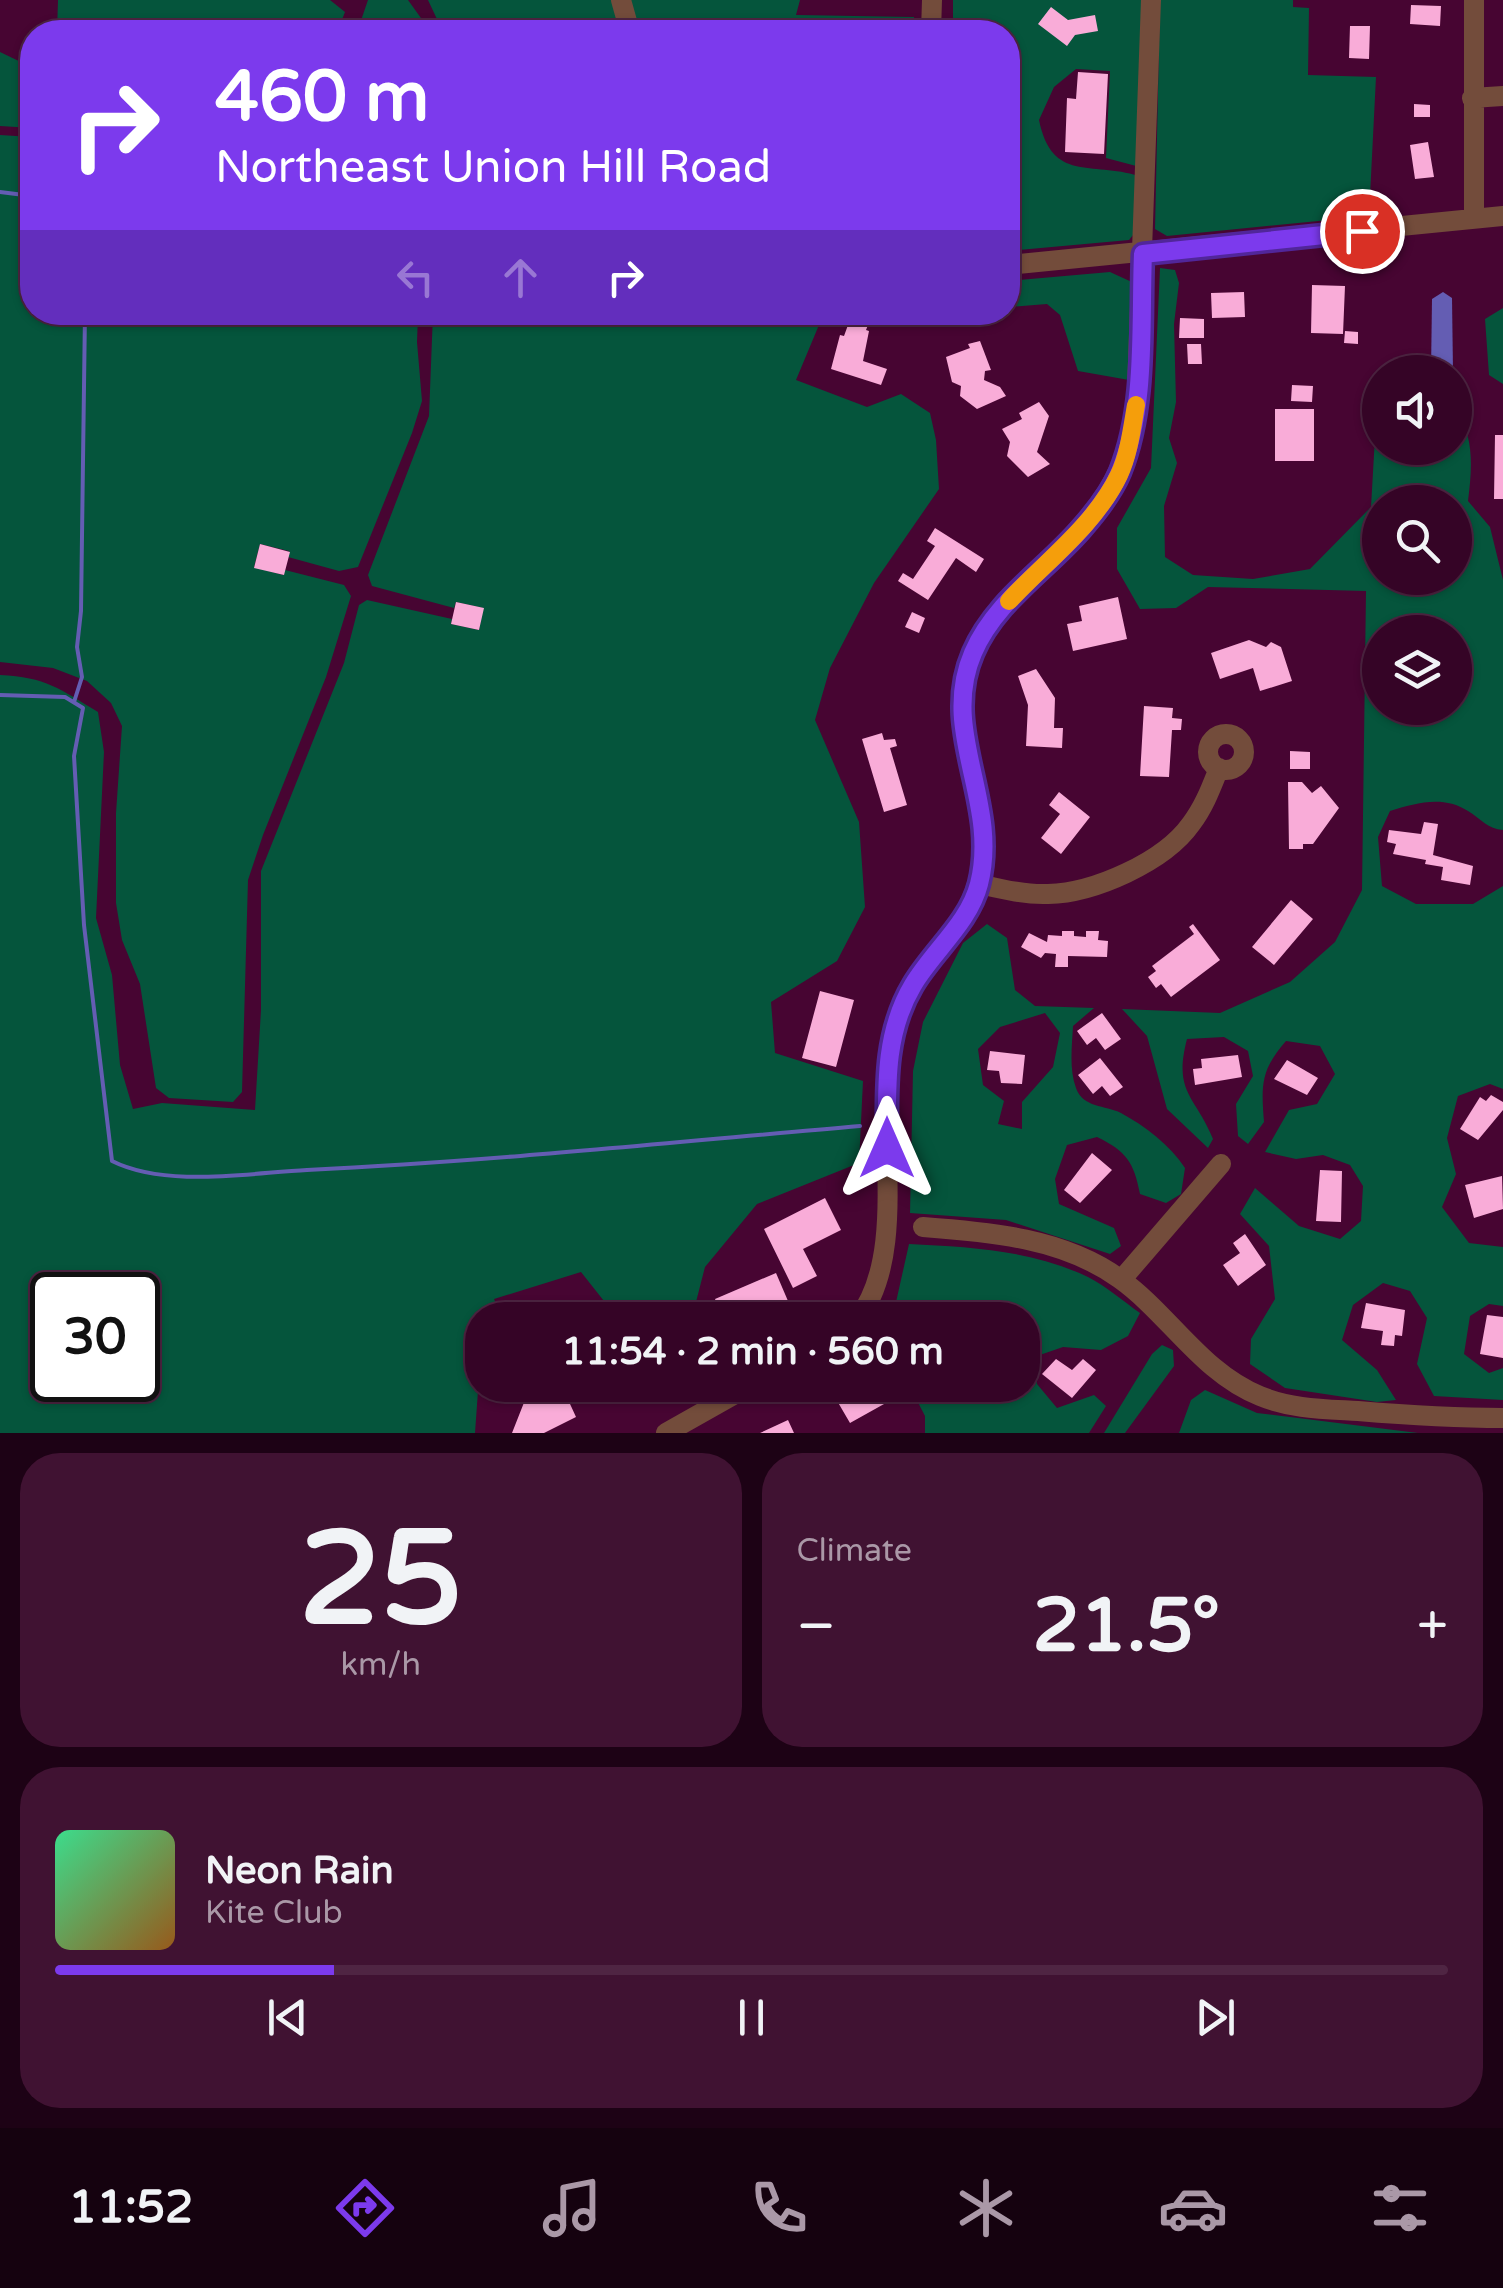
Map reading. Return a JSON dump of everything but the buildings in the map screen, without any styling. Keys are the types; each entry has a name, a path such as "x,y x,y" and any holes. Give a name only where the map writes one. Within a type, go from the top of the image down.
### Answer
{"street":[{"path":"868,1302 876,1288 887,1224 887,1071 897,1020 912,986 968,910 979,884 984,815 962,718 971,658 984,630 1040,567 1081,529 1120,474 1131,437 1137,398 1151,0"},
{"path":"1474,0 1474,219"},
{"path":"1472,98 1503,96"},
{"path":"1020,265 1503,216"},
{"path":"979,884 1049,894 1086,888 1131,871 1189,828 1207,800 1219,768"},
{"path":"1122,1280 1221,1164"},
{"path":"924,1226 997,1233 1084,1258 1122,1280 1197,1352 1258,1396 1304,1408 1451,1425 1503,1418"},
{"path":"666,1433 722,1402"}],"green space":[{"path":"58,0 330,0 345,12 342,20 57,20"},
{"path":"368,0 408,0 422,20 361,20"},
{"path":"428,0 800,0 796,15 914,17 914,20 437,20"},
{"path":"953,0 1145,0 1140,167 1106,158 1110,71 1076,69 1054,87 1039,120 1045,140 1064,161 1139,176 1137,230 1129,240 1020,250 1020,20 953,20"},
{"path":"1160,0 1293,0 1293,7 1309,8 1308,75 1376,77 1369,216 1167,236 1155,229"},
{"path":"0,52 20,62 20,127 0,126"},
{"path":"0,135 20,136 20,325 418,325 422,401 358,567 339,571 288,557 289,551 260,544 254,567 283,575 285,570 344,585 351,596 326,677 248,880 242,1092 233,1102 169,1098 156,1088 140,984 122,940 116,903 116,813 122,726 111,703 87,681 53,668 0,662"},
{"path":"1160,268 1175,270 1179,283 1174,324 1176,402 1169,438 1177,463 1164,506 1165,557 1193,575 1253,579 1310,569 1362,516 1362,591 1208,587 1176,608 1140,609 1117,569 1117,528 1151,468"},
{"path":"1110,272 1134,283 1129,380 1078,371 1060,315 1047,304 1020,306 1020,280"},
{"path":"1503,308 1503,384 1489,375 1485,319"},
{"path":"433,325 819,325 796,380 867,407 901,394 930,413 939,489 874,583 830,668 815,720 859,822 865,907 837,961 771,1002 775,1053 863,1081 859,1163 757,1204 705,1267 696,1302 605,1302 581,1272 494,1299 495,1302 465,1302 465,1402 477,1402 475,1433 0,1433 0,675 41,682 98,712 104,752 96,918 112,975 120,1065 133,1109 162,1103 255,1110 261,1010 261,871 344,663 359,605 367,600 452,619 451,624 479,630 483,608 456,602 454,608 372,586 368,575 429,416"},
{"path":"1373,465 1471,465 1469,485 1372,485"},
{"path":"1472,506 1490,527 1503,580 1503,830 1489,826 1459,806 1429,802 1390,811 1378,837 1382,886 1416,904 1473,904 1503,886 1503,1089 1490,1084 1458,1096 1447,1138 1456,1174 1442,1207 1469,1243 1503,1247 1503,1306 1489,1304 1470,1316 1464,1354 1489,1373 1503,1368 1503,1400 1434,1396 1417,1364 1427,1318 1410,1291 1383,1283 1353,1305 1342,1340 1377,1370 1396,1400 1377,1402 1285,1388 1250,1364 1251,1339 1275,1299 1269,1246 1240,1214 1255,1188 1299,1226 1340,1239 1361,1221 1363,1186 1350,1165 1323,1155 1296,1159 1265,1152 1289,1110 1317,1104 1335,1074 1320,1046 1286,1041 1267,1069 1264,1122 1248,1144 1238,1136 1236,1104 1253,1076 1248,1051 1224,1037 1187,1039 1184,1083 1213,1139 1208,1148 1167,1109 1147,1036 1122,1009 1220,1013 1290,982 1335,942 1362,890 1364,725 1472,725 1472,615 1366,615 1366,595 1472,595"},
{"path":"987,924 1007,938 1015,990 1035,1006 1094,1008 1073,1026 1072,1065 1079,1094 1089,1103 1121,1113 1139,1124 1185,1168 1181,1194 1166,1203 1140,1194 1127,1159 1107,1142 1097,1137 1067,1145 1055,1179 1059,1204 1114,1228 1121,1246 1110,1254 1006,1220 910,1213 913,1071 923,1022 963,943","holes":["1045,1013 1060,1033 1053,1067 1022,1102 1022,1129 998,1124 1004,1101 983,1085 978,1049 1000,1027"]},
{"path":"909,1244 977,1249 1045,1261 1095,1281 1140,1313 1128,1336 1101,1350 1063,1347 1040,1355 1040,1302 896,1302"},
{"path":"1162,1345 1173,1350 1174,1366 1125,1433 1104,1433 1152,1354"},
{"path":"1040,1388 1057,1408 1094,1395 1106,1406 1089,1433 925,1433 925,1416 918,1402 1040,1402"},
{"path":"1205,1390 1257,1413 1418,1433 1179,1433 1191,1400"}],"shaded area":[{"path":"1443,292 1452,298 1453,355 1431,355 1432,299"}],"waterway":[{"path":"0,192 20,194"},
{"path":"74,702 82,677 77,647 81,611 85,325"},
{"path":"0,695 65,697 83,708 74,756 84,925 112,1161 157,1174 234,1176 860,1126"}],"slow traffic":[{"path":"1009,601 1081,529 1106,496 1120,474 1136,405"}],"route":[{"path":"887,1148 887,1071 897,1020 912,986 968,910 979,884 984,815 963,733 962,704 971,658 984,630 1040,567 1081,529 1120,474 1137,398 1143,254 1362,231"}]}
